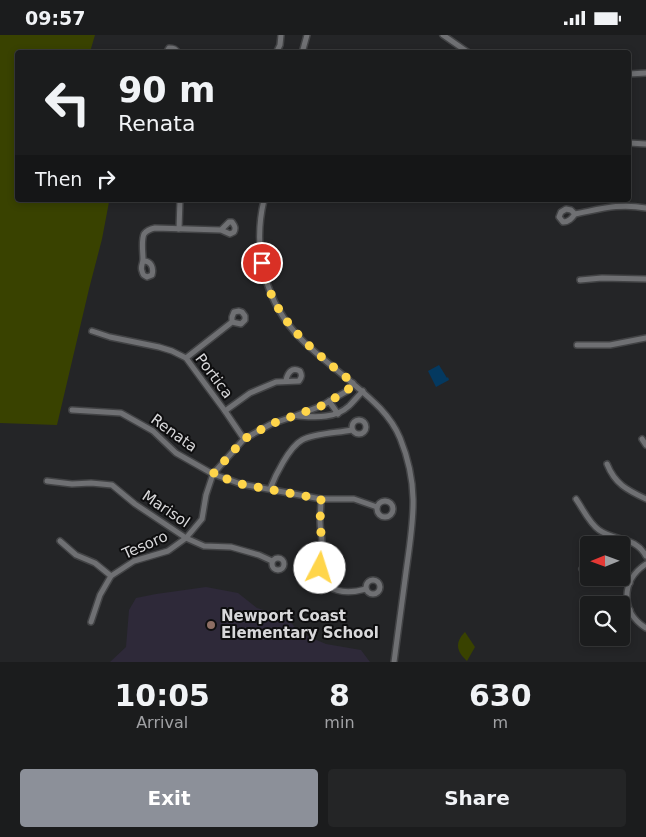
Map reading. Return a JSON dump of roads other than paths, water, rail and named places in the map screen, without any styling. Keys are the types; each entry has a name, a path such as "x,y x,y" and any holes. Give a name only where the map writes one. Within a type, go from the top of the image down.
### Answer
{"street":[{"path":"278,50 281,35"},
{"path":"303,50 307,35"},
{"path":"443,35 464,50"},
{"path":"631,75 646,73"},
{"path":"631,143 646,144"},
{"path":"179,229 180,202"},
{"path":"264,202 259,233 260,248 263,271 274,301 282,315 302,340 363,391 388,416 399,435 409,465 413,488 413,519 394,662"},
{"path":"575,214 627,205 646,208"},
{"path":"144,261 143,239 147,231 155,228 221,230"},
{"path":"580,280 646,279"},
{"path":"186,358 232,322"},
{"name":"Portica","path":"92,331 110,337 159,347 186,358 244,439"},
{"path":"577,345 610,345 646,338"},
{"path":"225,411 250,393 276,382 286,380"},
{"name":"Tesoro","path":"91,623 100,595 111,576 134,561 168,551 186,538 202,519 206,495 213,474 244,439 271,424 321,406 347,391 353,383"},
{"path":"330,401 338,414 348,407 363,391"},
{"name":"Renata","path":"72,410 122,413 154,431 176,453 213,474 241,484 321,499 354,499 377,507"},
{"name":"Tesoro","path":"295,416 320,417 338,414"},
{"path":"270,489 278,470 300,441 314,436 352,430"},
{"path":"642,439 646,445"},
{"path":"607,464 613,477 618,482 629,491 646,499"},
{"name":"Marisol","path":"47,481 112,485 135,504 186,538 204,545 231,547 272,561"},
{"path":"321,499 320,523 322,543 320,568 322,579 335,590 348,593 366,589"},
{"path":"576,499 595,527 605,534 634,543 646,556"},
{"path":"60,541 76,555 95,563 111,576"},
{"path":"630,583 639,569 646,564"},
{"path":"630,610 638,622 646,628"}],"water":[{"path":"439,365 449,380 436,387 428,371"}],"place":[{"name":"Newport Coast Elementary School","path":"211,625"}]}
